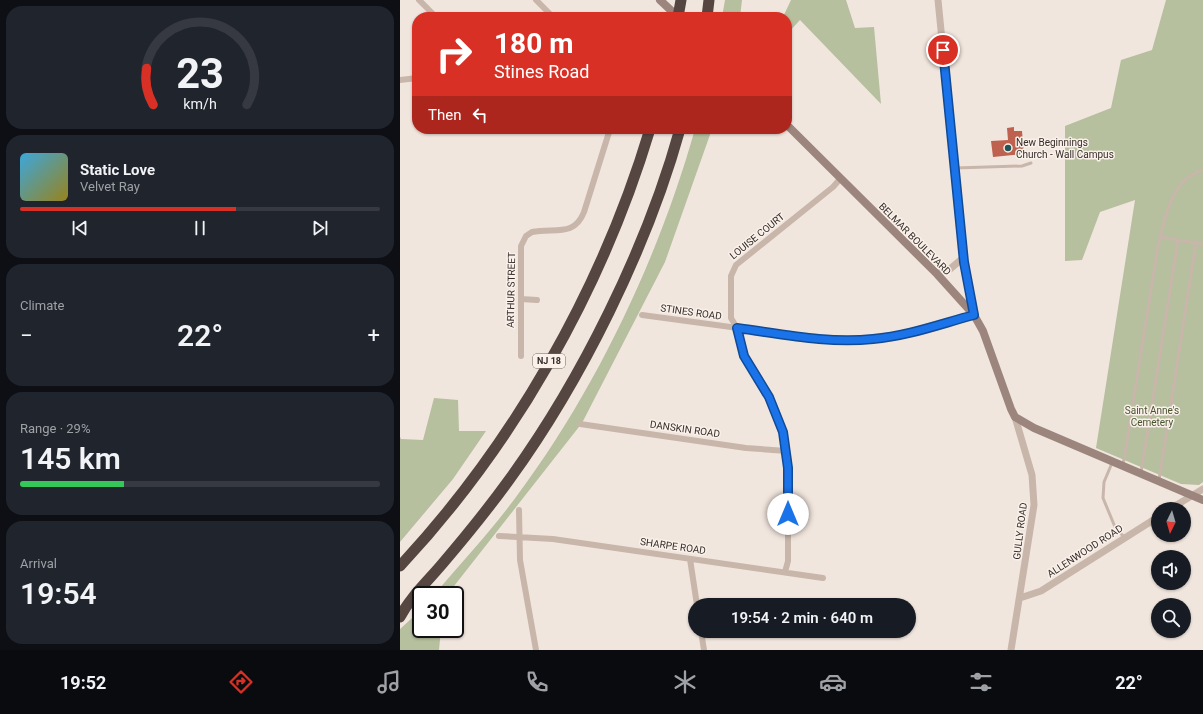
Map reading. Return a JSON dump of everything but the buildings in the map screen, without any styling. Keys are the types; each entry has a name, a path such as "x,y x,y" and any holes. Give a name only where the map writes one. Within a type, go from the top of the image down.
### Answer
{"highway":[{"path":"679,12 681,0"},
{"path":"708,12 709,0"},
{"name":"NJ 18","path":"400,566 432,529 477,472 517,415 562,339 607,248 632,186 648,134"},
{"name":"NJ 18","path":"404,607 464,540 490,506 549,421 593,342 620,288 656,200 678,134"},
{"path":"400,617 404,607"}],"main road":[{"path":"663,2 673,12"},
{"name":"BELMAR BOULEVARD","path":"792,130 936,273 974,315 983,331 1015,417"},
{"path":"1015,417 1034,428 1203,500"}],"street":[{"path":"419,0 431,12"},
{"path":"536,0 548,12"},
{"path":"938,0 963,258 974,315"},
{"path":"400,80 412,79"},
{"name":"ARTHUR STREET","path":"521,356 521,246 523,240 532,232 565,230 579,221 584,212 608,134"},
{"name":"LOUISE COURT","path":"785,572 788,545 787,451 777,413 744,356 737,328 731,318 731,276 734,268 833,187 840,179"},
{"path":"936,273 950,269 963,258"},
{"path":"521,299 537,300"},
{"name":"STINES ROAD","path":"642,315 817,338 854,341 902,335 974,315"},
{"name":"GULLY ROAD","path":"1011,650 1034,516 1034,495 1028,457 1015,417"},
{"name":"DANSKIN ROAD","path":"580,424 753,448 787,451"},
{"path":"1182,502 1203,489"},
{"path":"519,510 520,560 536,650"},
{"name":"ALLENWOOD ROAD","path":"1020,598 1040,591 1151,521"},
{"name":"SHARPE ROAD","path":"499,536 553,540 823,578"},
{"path":"690,559 696,598"},
{"path":"702,638 704,650"}],"lane":[{"path":"954,168 1022,166 1031,163"},
{"path":"1123,466 1160,237 1173,195 1182,181 1193,173 1203,170"},
{"path":"1160,237 1203,244"},
{"path":"1141,474 1178,240"},
{"path":"1158,481 1196,242"},
{"path":"1113,462 1104,482 1103,498 1115,527 1124,537"}],"green space":[{"path":"725,0 742,0 741,12 723,12"},
{"path":"791,0 846,0 855,28 874,27 881,104 800,20 792,29 792,12 785,12"},
{"name":"Saint Anne's Cemetery","path":"1166,0 1203,0 1203,482 1199,485 1181,484 1096,448 1135,200 1100,212 1082,260 1065,261 1065,126 1111,108 1121,60 1152,50"},
{"path":"693,134 710,134 665,262 582,423 454,586 442,586 486,535 516,497 545,456 573,412 622,321 644,273 663,225"},
{"path":"434,398 458,400 459,431 486,431 453,479 400,542 400,437 401,439 423,440"},
{"path":"412,618 412,638 440,638 439,650 400,650 400,629"}],"place":[{"name":"New Beginnings Church - Wall Campus","path":"1008,148"}],"route":[{"path":"788,514 787,451 783,432 777,413 769,397 744,356 737,328 831,340 854,341 902,335 974,315 964,262 943,50"}]}
